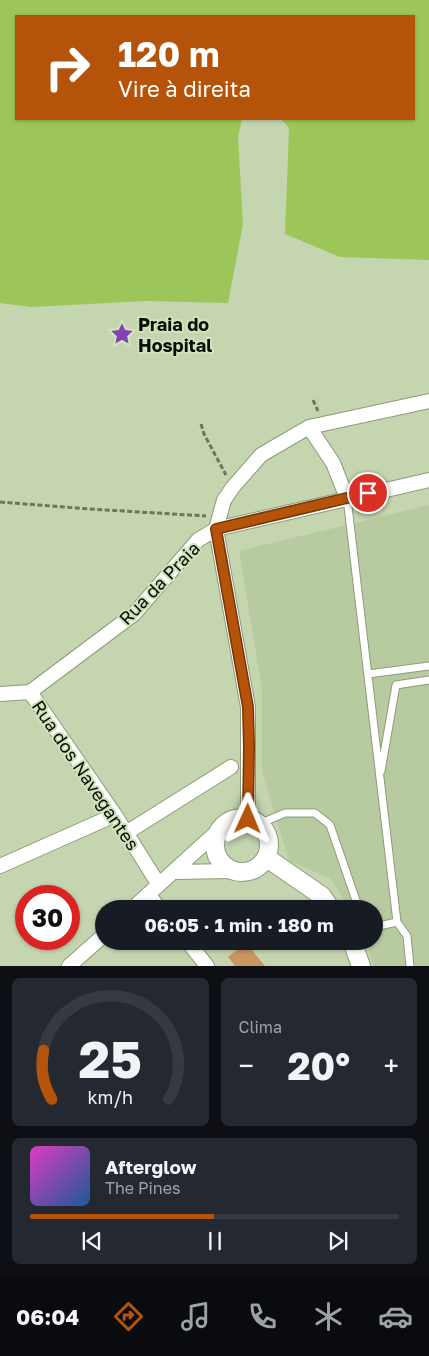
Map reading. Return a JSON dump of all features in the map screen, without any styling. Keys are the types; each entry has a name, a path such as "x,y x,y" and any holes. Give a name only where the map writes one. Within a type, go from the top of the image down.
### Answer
{"street":[{"path":"253,822 248,707 218,523 224,500 261,455 309,427 429,401"},
{"path":"309,427 333,463 347,498"},
{"path":"218,523 239,524 429,480"},
{"path":"224,500 231,516 239,524"},
{"name":"Rua da Praia","path":"30,692 134,614 198,540 218,523"},
{"name":"Rua dos Navegantes","path":"0,694 30,692 126,833 157,900"},
{"path":"126,833 231,768"},
{"path":"0,866 115,815"},
{"path":"142,900 233,819 253,822 268,836 269,848 267,858 261,865 250,872 174,872"},
{"path":"219,830 215,839 217,856 224,866 232,871"},
{"path":"267,858 322,896 325,900"},
{"path":"70,966 95,942"},
{"path":"194,950 207,966"},
{"path":"355,950 361,966"}],"lane":[{"path":"347,498 397,922 407,936 410,966"},
{"path":"368,674 429,666"},
{"path":"380,779 396,685 429,680"},
{"path":"253,822 285,813 315,813 330,825 356,900"},
{"path":"383,924 397,922"}],"path":[{"path":"201,424 204,434 233,487"},
{"path":"0,502 90,509 218,523"}],"shaded area":[{"path":"0,0 429,0 429,260 340,257 285,234 289,128 282,120 415,120 415,15 15,15 15,120 242,120 238,137 243,224 228,303 146,301 31,307 0,303"},
{"path":"429,505 429,966 374,966 368,950 383,950 383,900 344,900 330,878 289,861 262,772 262,690 239,551"},
{"path":"237,950 252,950 265,966 235,966 228,957"}],"place":[{"name":"Praia do Hospital","path":"122,334"}],"route":[{"path":"248,819 248,707 216,529 368,493"}]}
